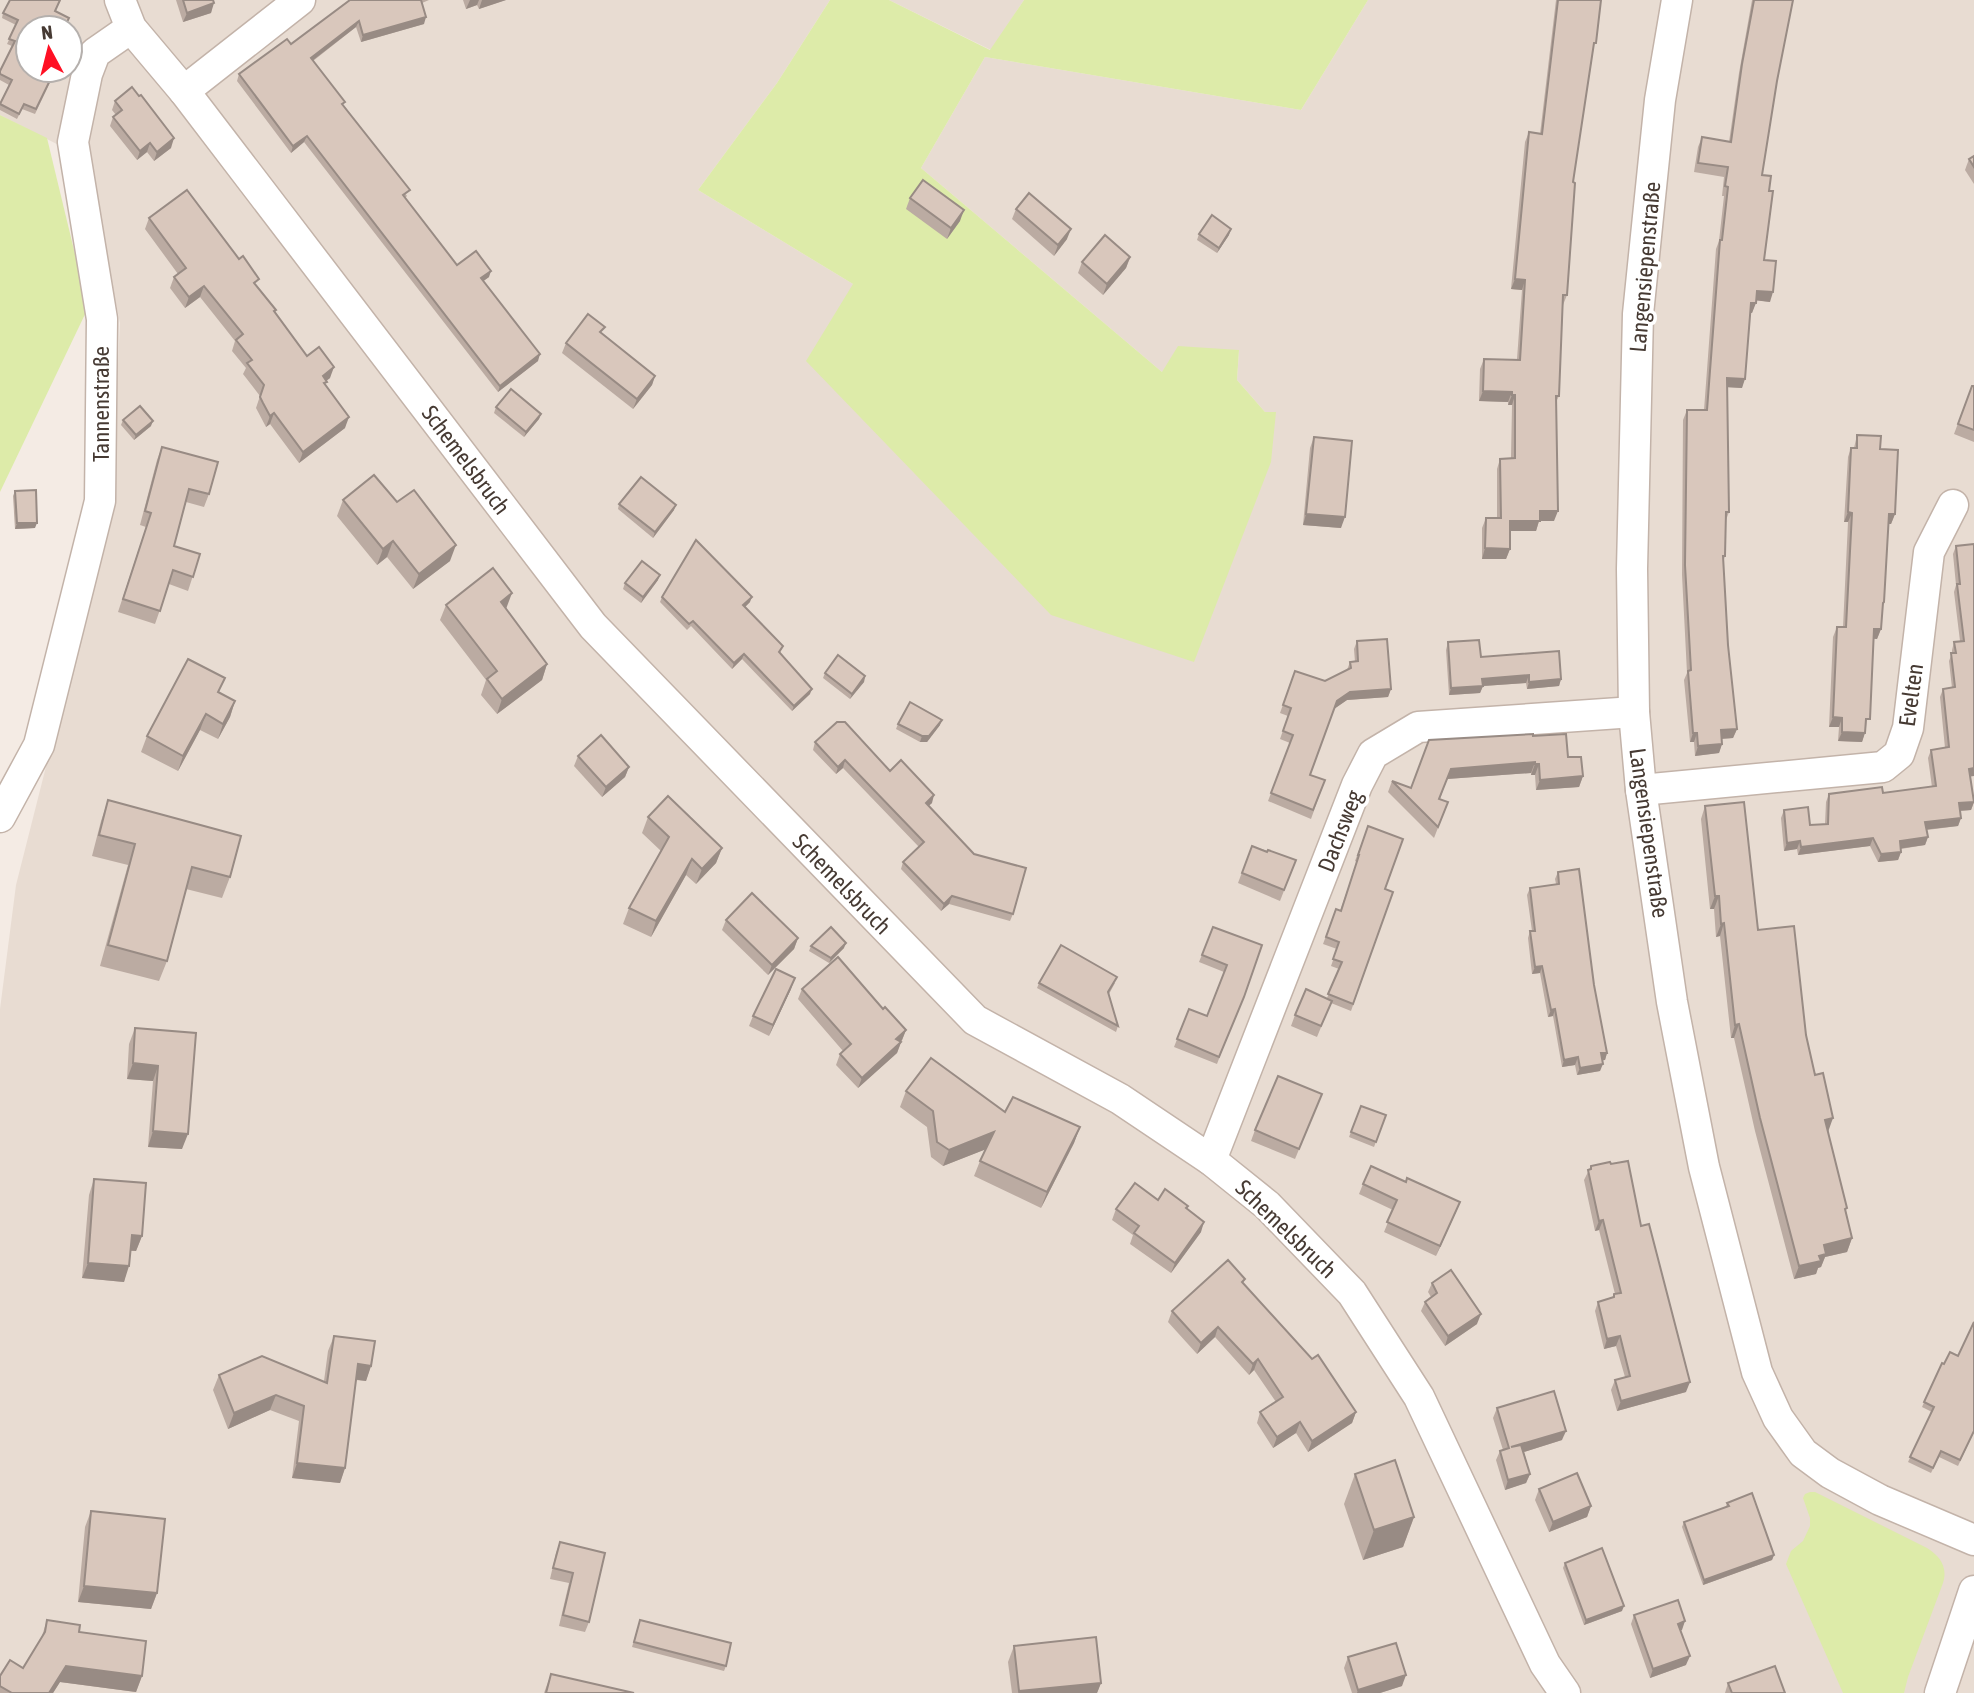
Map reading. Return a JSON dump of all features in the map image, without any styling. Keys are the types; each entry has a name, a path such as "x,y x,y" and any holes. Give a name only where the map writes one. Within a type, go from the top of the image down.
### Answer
{"street":[{"path":"120,0 131,28"},
{"path":"184,91 300,0"},
{"name":"Langensiepenstraße","path":"1677,0 1660,100 1638,314 1632,569 1634,712 1642,790 1672,1002 1704,1167 1757,1373 1778,1418 1803,1453 1830,1473 1880,1500 1974,1539"},
{"name":"Schemelsbruch","path":"131,28 184,91 593,626 975,1020 1120,1099 1211,1160 1268,1205 1352,1293 1419,1397 1545,1664 1565,1693"},
{"name":"Tannenstraße","path":"0,817 38,745 100,501 102,320 74,142 87,74 95,53 131,28"},
{"name":"Evelten","path":"1642,790 1883,767 1899,754 1908,728 1929,552 1953,505"},
{"name":"Dachsweg","path":"1211,1160 1357,785 1373,754 1418,727 1634,712"},
{"path":"1940,1693 1974,1591"}],"shaded area":[{"path":"0,0 830,0 777,83 698,190 853,284 1265,412 1237,380 1239,351 1162,372 921,168 985,57 1301,110 1368,0 1974,0 1974,1693 0,1693 0,1009 16,885 111,510 120,323 86,159 0,115"},
{"path":"889,0 1024,0 991,50"}],"green space":[{"path":"830,0 889,0 990,50 1024,0 1368,0 1301,110 985,57 921,168 1162,372 1178,346 1239,350 1237,380 1265,412 1276,412 1271,462 1194,662 1051,615 806,361 853,284 698,190 777,83"},
{"path":"0,115 47,138 88,308 0,492"},
{"path":"1810,1492 1815,1492 1927,1548 1942,1562 1943,1583 1904,1693 1843,1693 1786,1564 1791,1551 1803,1541 1810,1526 1803,1498"}],"building":[{"path":"10,0 60,0 55,11 61,14 14,14 14,18 3,13"},
{"path":"183,0 213,0 214,3 187,13"},
{"path":"350,0 421,0 426,17 363,35 359,21 311,58 345,102 342,104 410,190 403,195 457,265 476,251 491,271 481,278 540,354 500,386 307,136 293,146 239,74 287,39 291,44"},
{"path":"1558,0 1601,0 1573,182 1567,295 1563,295 1559,396 1556,396 1558,511 1540,511 1540,521 1510,521 1510,549 1485,548 1486,518 1501,518 1500,459 1515,458 1515,395 1512,395 1512,392 1483,391 1484,359 1520,360 1525,280 1515,279 1529,132 1542,134"},
{"path":"1754,0 1793,0 1762,175 1771,176 1769,191 1773,191 1764,260 1776,261 1773,292 1757,291 1756,303 1751,303 1745,379 1727,378 1729,512 1726,512 1723,556 1728,645 1737,729 1721,730 1722,744 1698,746 1697,733 1693,733 1688,671 1691,670 1685,565 1687,410 1707,410 1728,167 1698,163 1702,137 1731,142"},
{"path":"14,43 14,84 48,84 36,109 24,104 19,114 0,104 12,80 0,74"},
{"path":"132,87 174,138 157,152 150,143 140,151 113,117 122,110 115,101"},
{"path":"923,180 964,210 951,228 910,198"},
{"path":"187,190 239,259 243,256 259,279 254,283 307,356 319,347 334,367 323,376 327,382 324,383 349,417 303,452 274,413 270,416 263,403 260,397 264,385 247,363 252,360 236,340 243,334 204,286 189,297 174,277 186,268 149,218"},
{"path":"1029,193 1071,229 1058,245 1016,209"},
{"path":"1212,215 1231,229 1219,248 1199,234"},
{"path":"1105,235 1130,257 1107,284 1082,262"},
{"path":"588,314 605,327 600,332 655,376 637,399 566,343"},
{"path":"1974,386 1974,430 1958,424"},
{"path":"511,389 541,414 526,432 496,407"},
{"path":"140,406 153,421 136,435 123,420"},
{"path":"1857,435 1881,436 1880,449 1898,450 1895,514 1889,514 1884,602 1881,629 1874,629 1870,719 1866,719 1865,733 1842,732 1842,718 1833,717 1837,627 1846,627 1852,513 1848,512 1851,448 1857,448"},
{"path":"1314,437 1352,441 1345,517 1306,514"},
{"path":"162,447 218,462 209,494 189,489 174,546 200,554 193,577 173,570 160,611 123,599 151,513 145,511"},
{"path":"374,475 397,502 414,490 456,545 419,574 393,541 383,549 343,500"},
{"path":"641,477 676,505 655,532 619,504"},
{"path":"36,490 37,523 17,523 15,491"},
{"path":"696,540 752,597 743,605 783,646 779,652 812,689 794,706 744,654 734,663 693,621 689,624 662,597"},
{"path":"1974,544 1974,768 1969,769 1974,802 1959,803 1961,818 1925,822 1928,837 1900,841 1901,852 1881,854 1873,838 1801,847 1800,841 1787,843 1784,810 1808,807 1810,825 1828,824 1829,794 1882,787 1883,793 1936,786 1931,750 1949,747 1943,689 1955,687 1951,653 1956,653 1954,642 1964,641 1957,584 1960,584 1956,546"},
{"path":"642,561 660,575 643,597 625,583"},
{"path":"493,568 512,593 501,602 547,664 502,699 487,679 497,671 446,605"},
{"path":"1387,639 1391,689 1350,692 1337,701 1310,775 1325,780 1313,810 1271,793 1293,735 1283,731 1291,708 1283,705 1295,671 1325,681 1351,668 1350,662 1358,661 1357,641"},
{"path":"1479,640 1481,657 1559,651 1561,679 1529,682 1529,675 1482,679 1483,686 1451,688 1448,642"},
{"path":"838,655 865,676 852,694 825,673"},
{"path":"188,659 225,678 218,692 235,701 223,724 206,714 183,756 147,736"},
{"path":"910,702 942,720 929,736 922,736 898,724"},
{"path":"837,722 845,722 890,771 901,760 934,795 926,803 974,854 1026,868 1013,914 952,896 944,904 903,862 924,842 845,760 838,767 815,742"},
{"path":"1566,734 1568,757 1581,757 1583,776 1540,780 1539,764 1535,762 1451,769 1439,799 1448,802 1438,827 1392,781 1411,788 1429,740"},
{"path":"601,735 629,767 606,787 578,756"},
{"path":"668,796 722,848 702,869 692,859 656,921 629,908 669,837 648,817"},
{"path":"108,800 241,836 230,877 192,867 167,961 108,945 135,844 99,835"},
{"path":"1744,802 1758,930 1794,926 1806,1035 1815,1075 1823,1073 1833,1118 1825,1120 1852,1238 1824,1245 1826,1254 1819,1256 1821,1261 1799,1266 1760,1118 1739,1024 1735,1025 1724,923 1721,924 1719,896 1715,896 1705,806"},
{"path":"1368,826 1403,839 1385,889 1393,892 1353,1004 1328,994 1342,962 1333,959 1339,942 1326,937 1336,909 1341,911"},
{"path":"1252,846 1296,860 1284,890 1242,873"},
{"path":"1579,869 1594,985 1607,1053 1601,1053 1603,1064 1580,1068 1578,1057 1564,1060 1555,1009 1551,1010 1542,966 1535,967 1530,931 1535,931 1530,888 1559,884 1558,872"},
{"path":"752,893 798,938 772,965 726,920"},
{"path":"831,927 846,943 831,958 811,946"},
{"path":"1213,927 1262,945 1219,1057 1177,1039 1189,1009 1207,1016 1227,965 1202,955"},
{"path":"1061,945 1117,977 1108,992 1118,1026 1039,983"},
{"path":"838,957 883,1009 885,1007 906,1030 896,1039 901,1042 862,1078 840,1054 851,1044 802,989"},
{"path":"776,969 795,978 773,1025 753,1016"},
{"path":"1306,989 1332,1001 1321,1026 1295,1015"},
{"path":"135,1028 196,1033 188,1134 153,1131 158,1066 133,1063"},
{"path":"931,1058 1005,1112 1013,1097 1080,1127 1047,1192 980,1161 994,1132 949,1150 937,1142 933,1111 906,1091"},
{"path":"1278,1076 1322,1094 1299,1149 1255,1130"},
{"path":"1361,1106 1386,1115 1376,1142 1351,1132"},
{"path":"1628,1161 1641,1226 1649,1224 1690,1382 1621,1401 1615,1380 1630,1376 1620,1336 1607,1339 1598,1302 1621,1293 1603,1220 1599,1221 1588,1170 1591,1166"},
{"path":"1371,1166 1406,1182 1407,1178 1460,1202 1440,1246 1387,1222 1397,1200 1363,1184"},
{"path":"94,1179 146,1183 142,1236 132,1235 129,1266 88,1263"},
{"path":"1135,1183 1158,1200 1165,1189 1204,1222 1175,1263 1134,1233 1139,1226 1116,1209"},
{"path":"1228,1260 1245,1279 1242,1282 1312,1359 1318,1355 1356,1412 1312,1441 1300,1422 1277,1437 1260,1412 1283,1397 1258,1359 1253,1364 1218,1327 1201,1343 1172,1311"},
{"path":"1451,1270 1481,1314 1448,1336 1425,1302 1437,1293 1432,1283"},
{"path":"1974,1322 1974,1431 1960,1460 1941,1451 1933,1468 1910,1457 1934,1407 1924,1402 1942,1363 1944,1364 1950,1352 1958,1356"},
{"path":"334,1336 375,1341 371,1366 358,1364 345,1468 297,1463 304,1406 276,1395 234,1413 219,1375 262,1356 327,1383"},
{"path":"1554,1391 1566,1431 1511,1447 1521,1445 1530,1474 1508,1480 1500,1451 1509,1448 1497,1408"},
{"path":"1395,1460 1414,1517 1374,1530 1355,1474"},
{"path":"1577,1473 1591,1506 1553,1522 1539,1489"},
{"path":"1752,1493 1774,1555 1704,1580 1684,1522 1729,1506 1727,1503"},
{"path":"91,1511 165,1519 157,1593 84,1586"},
{"path":"560,1542 605,1553 589,1622 563,1615 573,1573 553,1568"},
{"path":"1602,1548 1624,1606 1586,1620 1565,1563"},
{"path":"1678,1600 1685,1621 1678,1624 1690,1656 1653,1669 1634,1615"},
{"path":"47,1620 80,1625 79,1632 146,1641 142,1676 66,1666 49,1693 12,1693 0,1686 0,1676 10,1660 23,1668 45,1632"},
{"path":"640,1620 731,1643 726,1666 634,1642"},
{"path":"1096,1637 1101,1683 1019,1691 1014,1646"},
{"path":"1396,1643 1406,1675 1358,1690 1348,1657"},
{"path":"1775,1666 1785,1693 1732,1693 1728,1683"},
{"path":"551,1674 634,1693 546,1693"}]}
